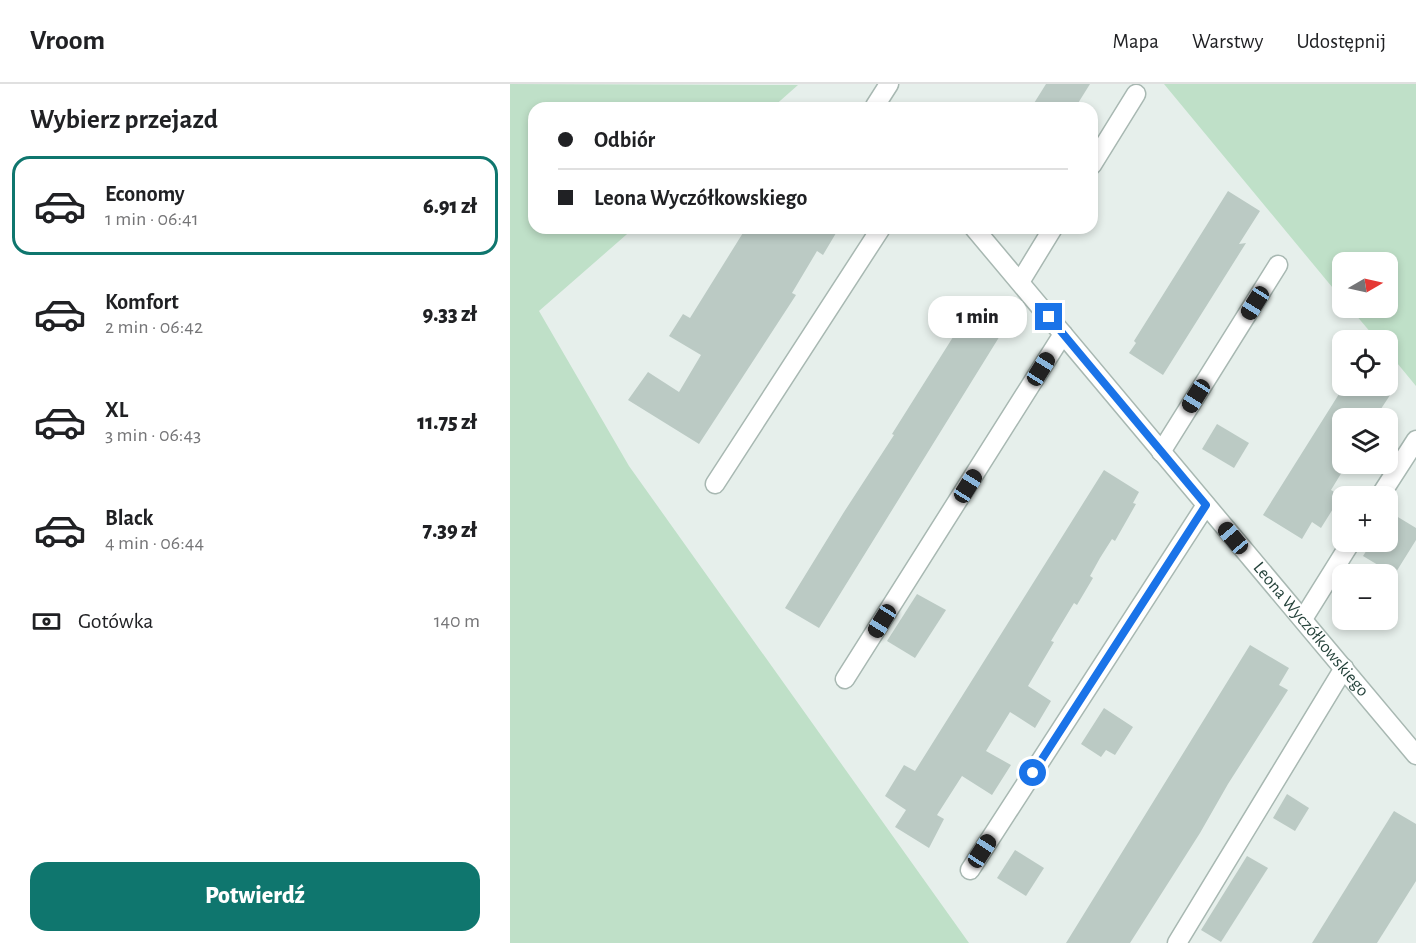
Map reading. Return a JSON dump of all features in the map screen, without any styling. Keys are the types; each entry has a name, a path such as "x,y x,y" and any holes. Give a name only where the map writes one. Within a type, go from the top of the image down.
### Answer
{"street":[{"path":"876,102 889,84"},
{"path":"1098,155 1136,94"},
{"path":"716,484 877,234"},
{"name":"Leona Wyczółkowskiego","path":"979,234 1416,755"},
{"path":"1020,282 1049,234"},
{"path":"1161,452 1278,266"},
{"path":"845,680 1063,334"},
{"path":"1386,486 1416,440"},
{"path":"970,870 1206,505"},
{"path":"1302,618 1345,552"},
{"path":"1177,943 1344,668"}],"green space":[{"path":"510,84 798,85 779,102 528,102 528,234 627,234 539,311 629,466 969,943 510,943"},
{"path":"1164,84 1416,84 1416,386 1398,364 1398,330 1369,330 1358,318 1398,318 1398,252 1332,252 1332,287"}],"building":[{"path":"1046,84 1090,84 1079,102 1035,102"},
{"path":"1228,191 1260,211 1239,244 1246,243 1163,375 1129,353 1136,343 1134,341"},
{"path":"742,234 835,234 823,255 817,251 792,293 796,295 699,444 628,400 648,372 679,392 701,355 669,336 683,314 690,318"},
{"path":"978,308 1006,326 819,628 785,608 965,318 970,321"},
{"path":"1338,396 1389,396 1382,408 1332,408 1332,474 1341,474 1331,490 1332,510 1321,528 1312,522 1302,539 1263,515"},
{"path":"1217,424 1249,443 1234,468 1202,449"},
{"path":"1104,470 1139,492 1133,503 1136,504 1115,541 1112,539 1100,558 1090,576 1093,578 1077,605 1074,603 1051,641 1054,642 1028,686 1051,701 1035,728 1010,712 986,751 1011,765 992,795 962,776 937,815 944,819 929,848 895,827 906,810 885,796 904,765 915,771"},
{"path":"1398,517 1416,528 1416,540 1398,569 1398,564 1376,564 1363,556 1366,552 1398,552"},
{"path":"917,594 946,610 915,658 887,641"},
{"path":"1250,645 1289,668 1279,685 1288,690 1228,784 1200,833 1130,943 1066,943"},
{"path":"1104,708 1133,727 1115,755 1106,750 1101,757 1081,744"},
{"path":"1287,794 1309,808 1295,831 1273,818"},
{"path":"1394,811 1416,824 1416,881 1377,943 1312,943"},
{"path":"1015,850 1044,868 1026,896 997,878"},
{"path":"1247,856 1268,868 1221,942 1201,930"}],"route":[{"path":"1033,773 1206,505 1049,317"}]}
